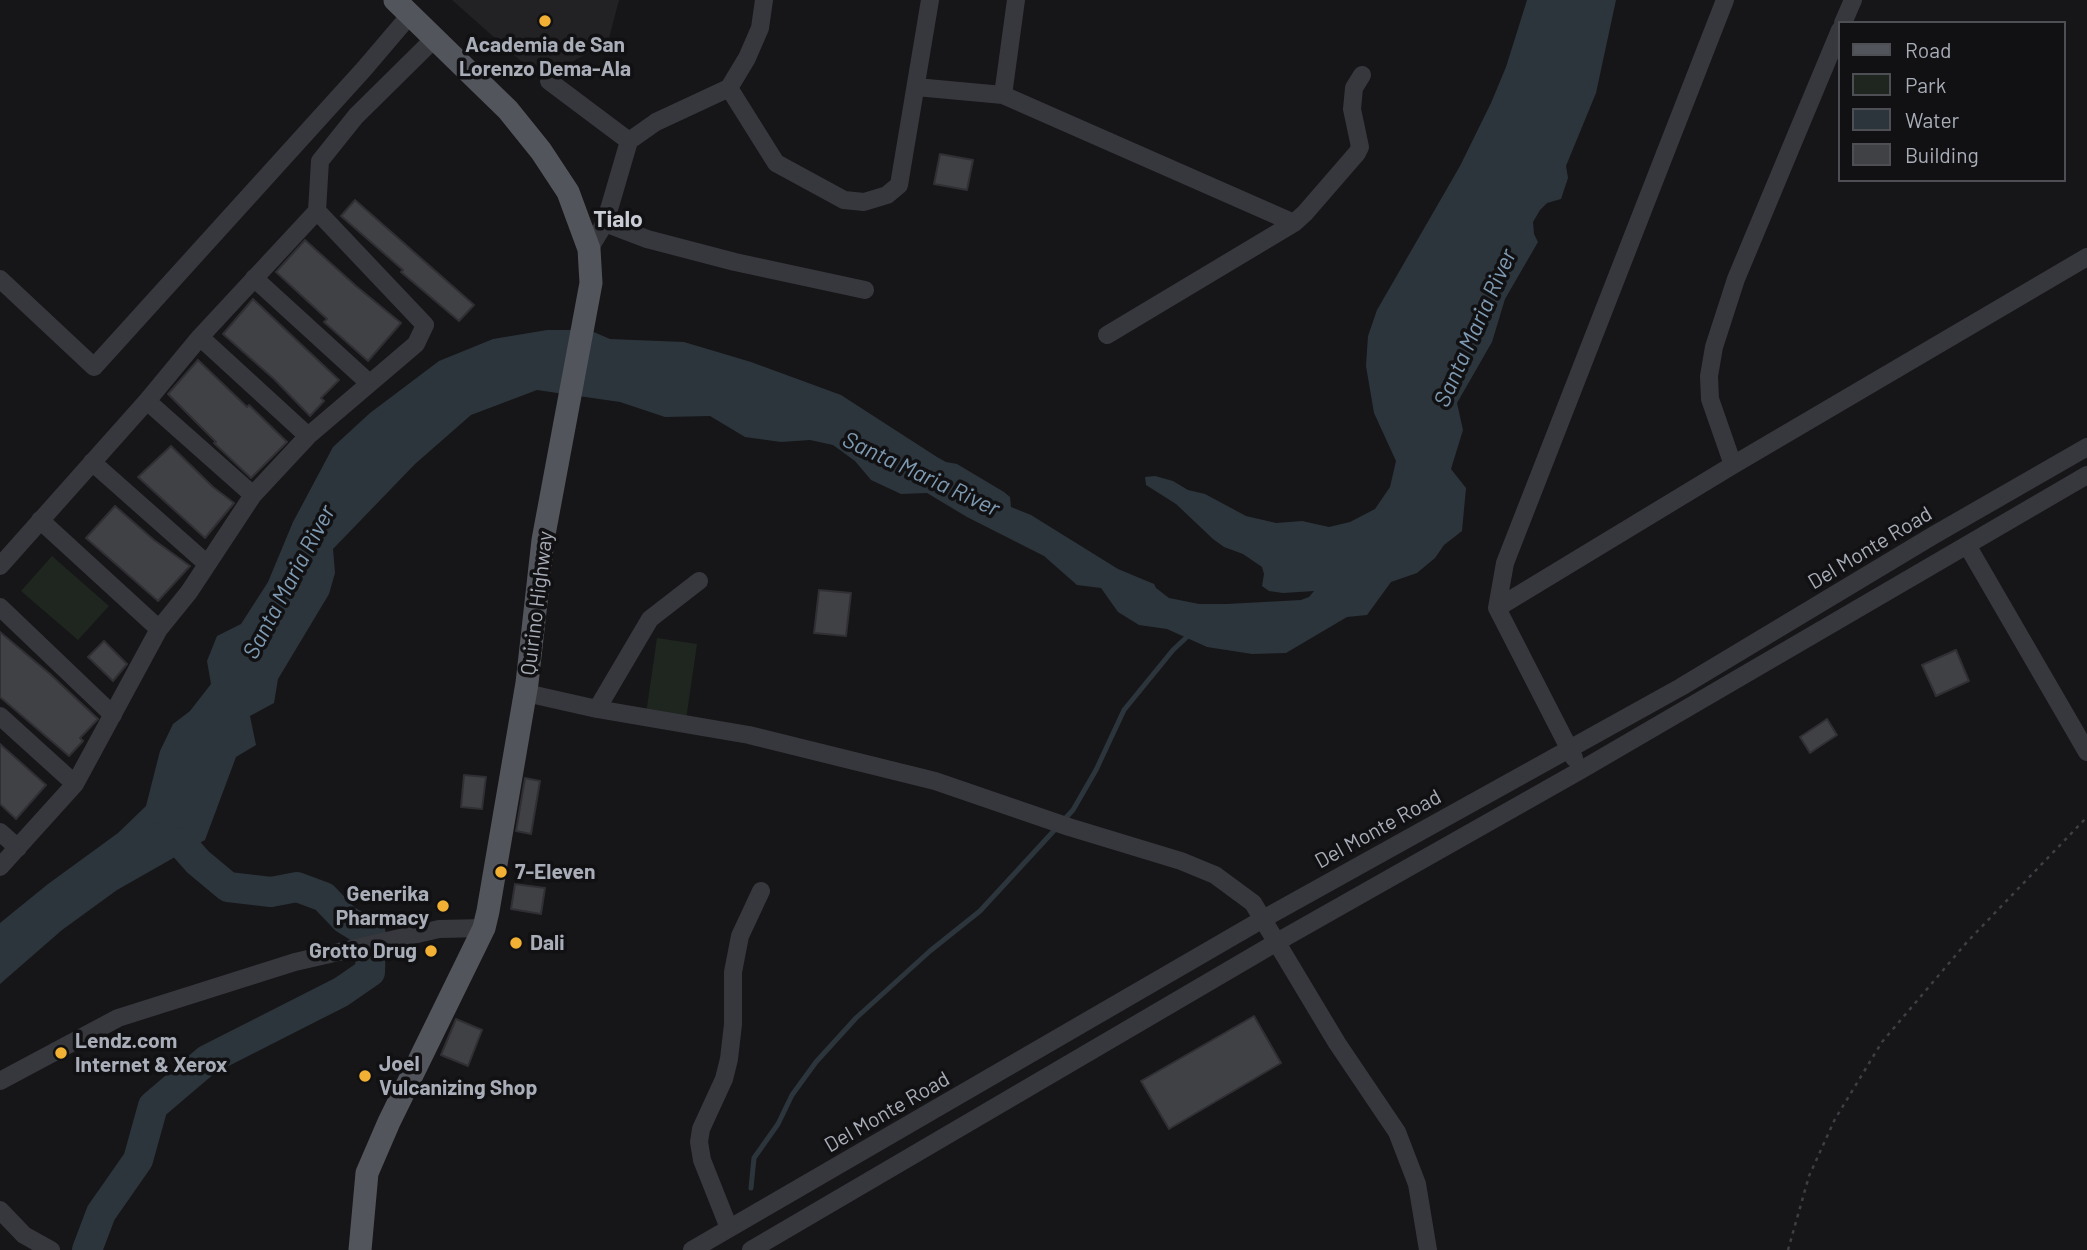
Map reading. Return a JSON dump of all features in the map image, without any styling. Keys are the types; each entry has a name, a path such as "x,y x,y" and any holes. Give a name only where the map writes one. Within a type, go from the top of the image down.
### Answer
{"main road":[{"name":"Quirino Highway","path":"360,1250 367,1173 388,1122 484,928 526,693 543,540 591,284 589,249 568,192 541,151 508,110 402,8"}],"street":[{"path":"589,249 605,223 629,141 656,122 729,88 747,58 760,28 764,0"},
{"path":"729,88 776,163 844,200 864,202 887,195 899,185 930,0"},
{"path":"1003,94 1016,0"},
{"path":"1581,770 1497,608 1505,564 1725,0"},
{"path":"1844,21 1853,0"},
{"path":"0,279 94,367 364,69 402,8"},
{"path":"1733,465 1710,399 1709,376 1714,346 1736,279 1839,32"},
{"path":"0,565 147,401 200,337 317,211 320,161 356,116 435,38"},
{"path":"1107,335 1294,223 1357,153 1359,140 1352,109 1354,88 1362,75"},
{"path":"549,80 629,141"},
{"path":"916,87 1003,94 1294,223"},
{"path":"0,867 75,784 159,629 188,592 253,495 308,436 416,344 425,325 317,211"},
{"path":"605,223 672,246 865,290"},
{"path":"1497,608 1733,465 2087,257"},
{"path":"254,278 368,383"},
{"path":"200,337 308,436"},
{"path":"147,401 253,495"},
{"name":"Del Monte Road","path":"692,1250 1263,919 1681,687 1934,535 2087,447"},
{"path":"92,462 206,563"},
{"path":"751,1250 1277,942 1581,770 2087,475"},
{"path":"40,520 159,629"},
{"path":"1967,545 2087,752"},
{"path":"597,709 650,619 699,581"},
{"path":"0,607 113,715"},
{"path":"526,693 597,709 749,735 936,781 1062,825 1181,861 1215,875 1247,897 1263,919 1337,1043 1397,1132 1417,1184 1428,1250"},
{"path":"0,716 75,784"},
{"path":"0,832 18,848"},
{"path":"729,1228 702,1160 699,1142 701,1129 724,1079 729,1059 733,1024 733,972 740,936 761,891"},
{"path":"0,1081 118,1018 295,962 439,929 484,928"},
{"path":"0,1210 24,1235 51,1250"}],"path":[{"path":"1788,1250 1809,1176 1835,1119 1882,1042 1967,942 2087,817"}],"shaded area":[{"name":"Academia de San Lorenzo Dema-Ala","path":"452,0 619,0 608,42 541,79"}],"green space":[{"path":"52,556 109,606 78,640 21,591"},
{"path":"657,638 697,644 686,720 646,714"}],"water":[{"name":"Santa Maria River","path":"1527,0 1616,0 1596,93 1566,166 1568,178 1561,199 1547,203 1533,222 1538,242 1505,299 1492,342 1457,403 1463,430 1451,469 1466,488 1462,531 1417,573 1391,582 1367,615 1347,617 1286,653 1252,654 1207,647 1167,629 1139,625 1118,612 1101,588 1077,585 1044,556 967,517 927,493 901,494 871,480 855,461 833,445 810,440 781,442 745,437 710,416 665,417 620,402 537,390 471,415 415,464 333,549 335,573 329,594 278,679 274,703 250,716 256,745 236,757 205,840 117,890 62,930 0,984 0,923 118,833 146,806 160,751 173,724 190,711 211,684 207,661 217,636 241,624 268,582 293,522 333,447 370,413 439,361 493,339 547,330 589,330 610,339 684,342 751,362 841,395 937,457 957,464 1004,492 1010,497 1011,507 1031,515 1118,569 1154,584 1169,598 1199,604 1227,604 1301,600 1309,597 1314,591 1283,593 1269,591 1262,586 1262,567 1213,539 1176,504 1146,485 1145,477 1155,476 1173,481 1188,490 1205,494 1246,516 1276,523 1302,521 1329,527 1350,522 1375,509 1390,487 1396,461 1374,413 1366,366 1368,336 1377,310 1460,166 1491,103 1506,67"}],"building":[{"path":"940,154 973,160 967,190 934,184"},
{"path":"355,200 474,305 459,321 341,216"},
{"path":"305,240 401,323 368,361 324,322 327,319 276,272"},
{"path":"253,299 339,380 321,398 324,401 310,416 274,379 223,334"},
{"path":"198,360 287,442 251,478 168,394"},
{"path":"171,446 213,487 234,503 205,538 138,477"},
{"path":"115,506 154,540 190,566 158,601 86,538"},
{"path":"819,590 851,593 846,636 814,633"},
{"path":"0,632 98,719 80,738 83,741 69,756 0,697"},
{"path":"104,641 127,664 113,681 88,657"},
{"path":"1956,650 1969,681 1936,696 1922,665"},
{"path":"1827,719 1837,735 1810,753 1800,737"},
{"path":"0,744 46,785 16,819 0,804"},
{"path":"464,775 486,777 482,809 461,807"},
{"path":"525,778 540,781 531,834 516,831"},
{"path":"515,884 545,888 541,914 511,909"},
{"path":"1254,1016 1281,1063 1169,1129 1141,1081"},
{"path":"456,1019 482,1030 468,1066 441,1055"}],"waterway":[{"path":"751,1188 754,1158 778,1124 792,1095 816,1062 856,1018 930,951 980,911 1073,810 1096,770 1124,710 1173,650 1189,635"},
{"path":"87,1250 101,1213 138,1160 153,1106 207,1060 341,992 370,972 371,935 345,919 324,897 297,887 271,892 228,887 198,862 182,844 157,838"}],"place":[{"name":"Academia de San Lorenzo Dema-Ala","path":"545,21"},
{"name":"7-Eleven","path":"501,872"},
{"name":"Generika Pharmacy","path":"443,906"},
{"name":"Dali","path":"516,943"},
{"name":"Grotto Drug","path":"431,951"},
{"name":"Lendz.com Internet & Xerox","path":"61,1053"},
{"name":"Joel Vulcanizing Shop","path":"365,1076"}],"district":[{"name":"Tialo","path":"618,219"}]}
